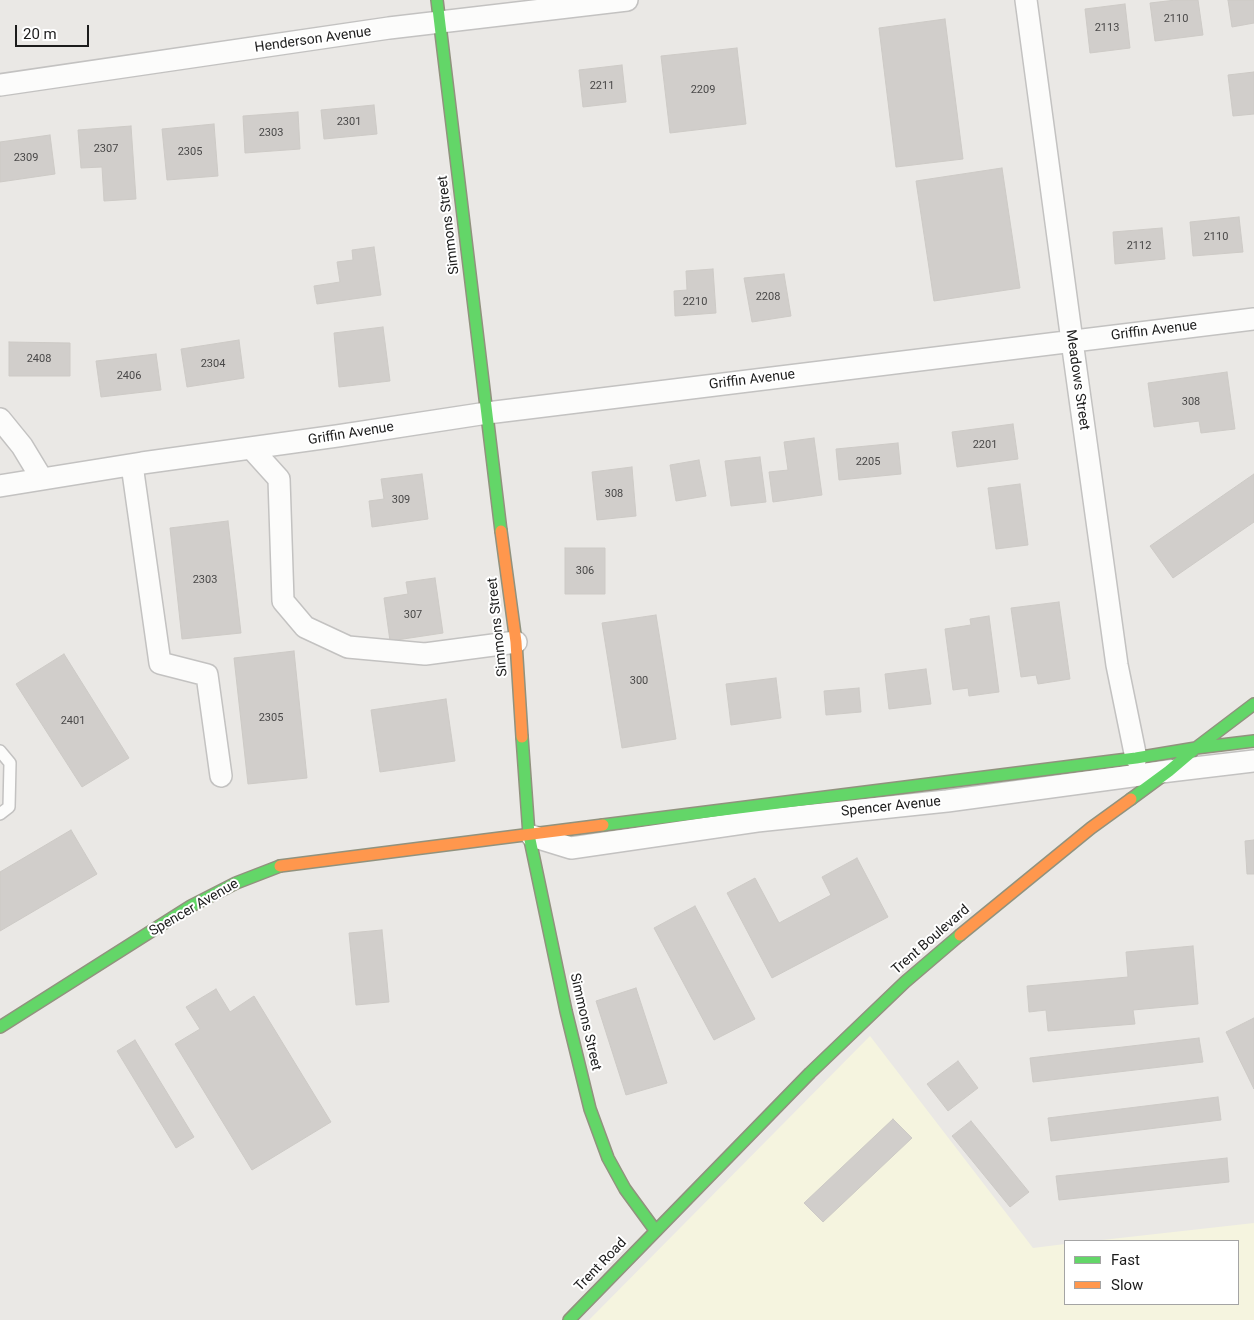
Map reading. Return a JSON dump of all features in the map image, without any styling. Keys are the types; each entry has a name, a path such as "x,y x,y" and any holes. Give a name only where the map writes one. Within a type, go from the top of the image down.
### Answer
{"street":[{"name":"Simmons Street","path":"437,0 516,642 529,835 566,1011 590,1109 608,1158 625,1189 655,1230"},
{"name":"Henderson Avenue","path":"0,85 370,31 627,0"},
{"name":"Meadows Street","path":"1026,0 1118,664 1136,758"},
{"name":"Griffin Avenue","path":"2,490 42,479 487,413 1254,319"},
{"path":"0,419 22,446 42,479"},
{"path":"251,448 279,479 283,602 306,627 348,647 425,654 516,642"},
{"path":"132,465 160,663 207,675 221,776"},
{"name":"Trent Boulevard","path":"655,1230 810,1074 905,982 976,920 1091,828 1169,771 1254,704"},
{"name":"Spencer Avenue","path":"0,1028 191,906 236,883 279,866 1136,758 1254,741"},
{"name":"Spencer Avenue","path":"529,835 571,848 757,821 947,800 1254,761"},
{"name":"Trent Road","path":"569,1320 655,1230"}],"lane":[{"path":"0,752 10,763 9,807 0,814"}],"shaded area":[{"path":"870,1036 1033,1248 1064,1244 1064,1305 1239,1305 1239,1240 1102,1240 1254,1223 1254,1320 589,1320"}],"building":[{"path":"1198,0 1203,35 1155,41 1150,3"},
{"path":"1228,0 1254,0 1254,23 1232,27"},
{"path":"1125,4 1130,48 1090,53 1085,9"},
{"path":"945,19 963,159 896,167 879,28"},
{"path":"737,48 746,124 670,133 661,56"},
{"path":"622,65 626,102 583,107 579,70"},
{"path":"1254,72 1254,114 1233,116 1228,75"},
{"path":"374,105 377,134 324,139 321,110"},
{"path":"298,112 300,149 245,153 243,116"},
{"path":"214,124 218,176 167,180 162,129"},
{"path":"131,126 136,199 104,201 102,167 81,168 78,130"},
{"path":"50,135 55,174 0,182 0,142"},
{"path":"1002,168 1020,288 934,301 916,181"},
{"path":"1239,217 1243,252 1193,256 1190,222"},
{"path":"1162,228 1165,259 1115,264 1113,232"},
{"path":"374,247 381,295 317,304 314,286 340,282 337,262 353,260 352,250"},
{"path":"713,269 716,313 675,316 674,291 687,290 686,271"},
{"path":"784,274 791,316 752,322 744,278"},
{"path":"383,327 390,381 339,387 334,333"},
{"path":"239,340 244,378 187,387 181,349"},
{"path":"9,342 70,343 70,376 9,376"},
{"path":"156,354 161,390 101,397 96,361"},
{"path":"1227,372 1235,429 1201,433 1199,421 1154,427 1148,383"},
{"path":"1013,424 1018,459 957,467 952,432"},
{"path":"814,438 822,495 773,502 769,472 788,470 784,442"},
{"path":"898,443 901,474 839,480 836,449"},
{"path":"760,457 766,502 731,506 725,461"},
{"path":"699,460 706,496 676,501 670,465"},
{"path":"632,467 636,516 597,520 592,472"},
{"path":"422,474 428,519 372,527 369,501 384,499 381,479"},
{"path":"1254,474 1254,522 1173,578 1150,546"},
{"path":"1020,484 1028,545 996,549 988,488"},
{"path":"228,521 241,633 182,639 170,528"},
{"path":"565,548 605,548 605,594 565,594"},
{"path":"435,578 443,633 390,641 384,598 408,594 406,582"},
{"path":"1059,602 1070,679 1038,684 1036,675 1021,677 1011,608"},
{"path":"656,615 676,739 622,748 602,623"},
{"path":"989,616 999,692 969,696 968,688 953,690 945,629 971,625 970,619"},
{"path":"294,651 307,778 248,784 234,658"},
{"path":"64,654 129,758 82,787 16,684"},
{"path":"926,669 931,704 889,709 885,674"},
{"path":"776,678 781,718 731,725 726,684"},
{"path":"859,688 861,712 826,715 824,691"},
{"path":"446,699 455,761 380,772 371,710"},
{"path":"71,830 97,874 0,931 0,872"},
{"path":"1254,840 1254,874 1247,874 1245,841"},
{"path":"857,858 888,917 772,978 727,893 755,878 779,923 831,895 822,877"},
{"path":"695,906 755,1019 714,1040 654,928"},
{"path":"382,930 389,1002 356,1005 349,933"},
{"path":"1193,946 1198,1004 1133,1010 1135,1024 1048,1031 1046,1010 1029,1012 1027,986 1128,977 1126,952"},
{"path":"636,988 667,1083 626,1095 596,1001"},
{"path":"216,989 230,1012 254,996 331,1122 252,1170 175,1044 200,1029 186,1007"},
{"path":"1254,1018 1254,1089 1226,1032"},
{"path":"1199,1038 1203,1062 1033,1082 1030,1058"},
{"path":"135,1040 194,1137 176,1148 117,1051"},
{"path":"958,1061 978,1088 948,1111 927,1084"},
{"path":"1218,1097 1221,1120 1051,1141 1048,1118"},
{"path":"893,1119 912,1138 823,1222 804,1203"},
{"path":"971,1121 1029,1192 1010,1207 952,1136"},
{"path":"1227,1158 1229,1182 1059,1200 1056,1176"}],"traffic: fast":[{"path":"437,0 501,531"},
{"path":"1131,799 1254,704"},
{"path":"522,737 529,835 566,1011 590,1109 608,1158 625,1189 655,1230"},
{"path":"603,825 1136,758 1254,741"},
{"path":"0,1027 191,906 236,883 280,866"},
{"path":"569,1320 810,1073 905,982 960,935"}],"traffic: slow":[{"path":"501,531 516,642 522,737"},
{"path":"960,935 1091,828 1131,799"},
{"path":"280,866 603,825"}]}
